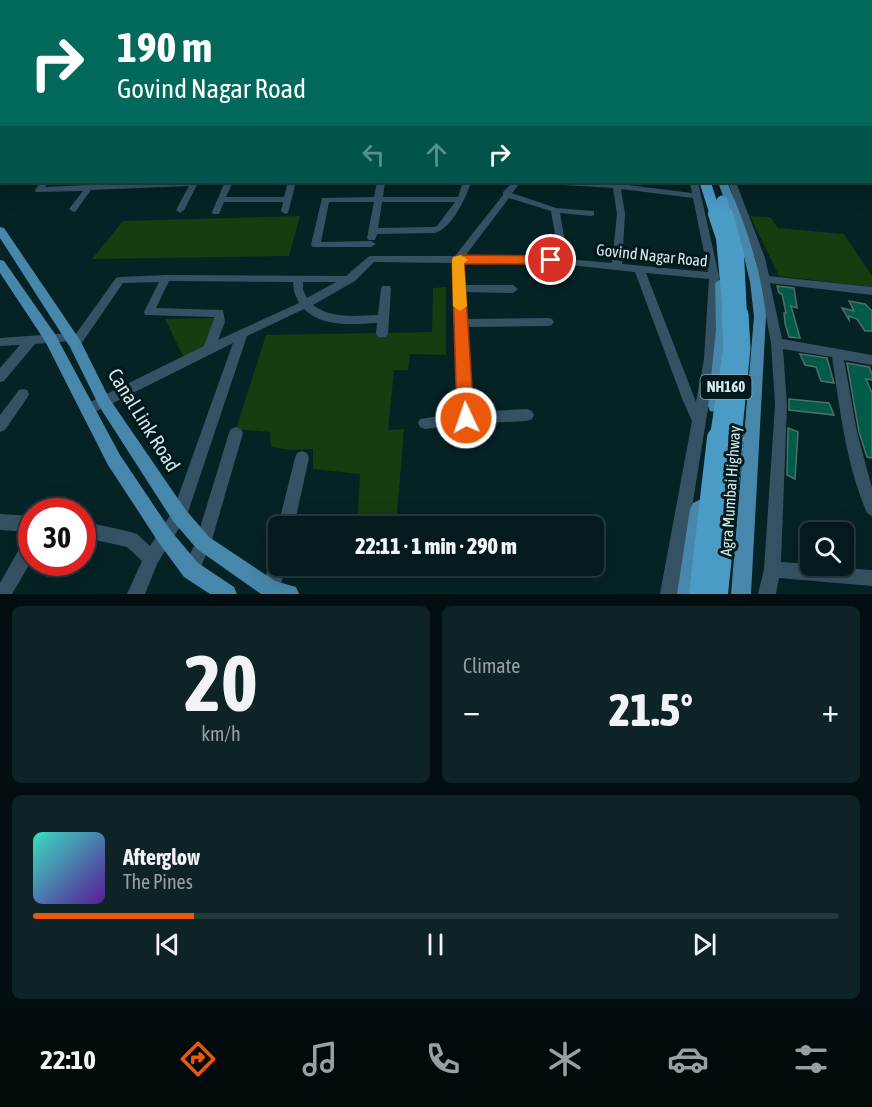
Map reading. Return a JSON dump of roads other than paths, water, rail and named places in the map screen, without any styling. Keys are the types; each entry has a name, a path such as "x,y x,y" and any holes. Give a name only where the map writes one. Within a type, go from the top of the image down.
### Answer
{"highway":[{"name":"NH160","path":"715,183 737,254 742,348 717,594"},
{"name":"NH160","path":"700,594 721,416 732,348 728,275 723,238 701,189"}],"main road":[{"path":"687,594 716,397 722,330 721,279 712,223 700,183"},
{"name":"Agra Mumbai Highway","path":"722,183 750,257 759,297 760,316 741,594"},
{"path":"712,223 740,227"},
{"name":"Canal Link Road","path":"0,230 72,340 104,402 179,515 202,543 271,592 289,594"},
{"path":"0,264 50,338 114,460 165,537 192,570 227,594"}],"street":[{"path":"44,183 39,190 91,185 160,183"},
{"path":"180,210 194,183"},
{"path":"216,212 229,183"},
{"path":"285,211 292,183"},
{"path":"87,410 305,304 351,279 365,268 371,259 371,244 381,183"},
{"path":"373,231 440,228 461,199 467,183"},
{"path":"466,418 458,260 516,183"},
{"path":"581,183 701,189 714,276 710,359 669,594"},
{"path":"732,183 760,258 777,343 781,405 772,569 767,594"},
{"path":"616,184 621,214 617,266"},
{"path":"73,209 91,185"},
{"path":"506,194 555,210 591,213"},
{"path":"221,200 288,199"},
{"path":"371,244 320,245 315,243 326,199 461,199"},
{"path":"555,210 564,261"},
{"name":"Govind Nagar Road","path":"371,259 564,261 714,276"},
{"path":"639,268 689,401 698,419"},
{"path":"166,278 149,312 219,313 219,322 209,349"},
{"path":"0,342 50,338 72,340 120,280 166,278 351,279"},
{"path":"299,278 297,287 305,304 316,314 326,318 383,319"},
{"path":"765,279 872,291"},
{"path":"459,288 513,289"},
{"path":"382,334 386,289"},
{"path":"461,323 548,322"},
{"path":"136,594 151,558 179,515 242,334"},
{"path":"0,378 32,339"},
{"path":"777,343 872,360"},
{"path":"837,353 852,439 864,489 872,508"},
{"path":"0,426 23,394"},
{"path":"425,423 466,418 528,415"},
{"path":"192,570 236,433"},
{"path":"288,516 302,458"},
{"path":"0,522 18,523"},
{"path":"96,532 131,540 151,558"},
{"path":"3,594 18,568"},
{"path":"772,569 872,578"},
{"path":"271,592 275,576"}]}
